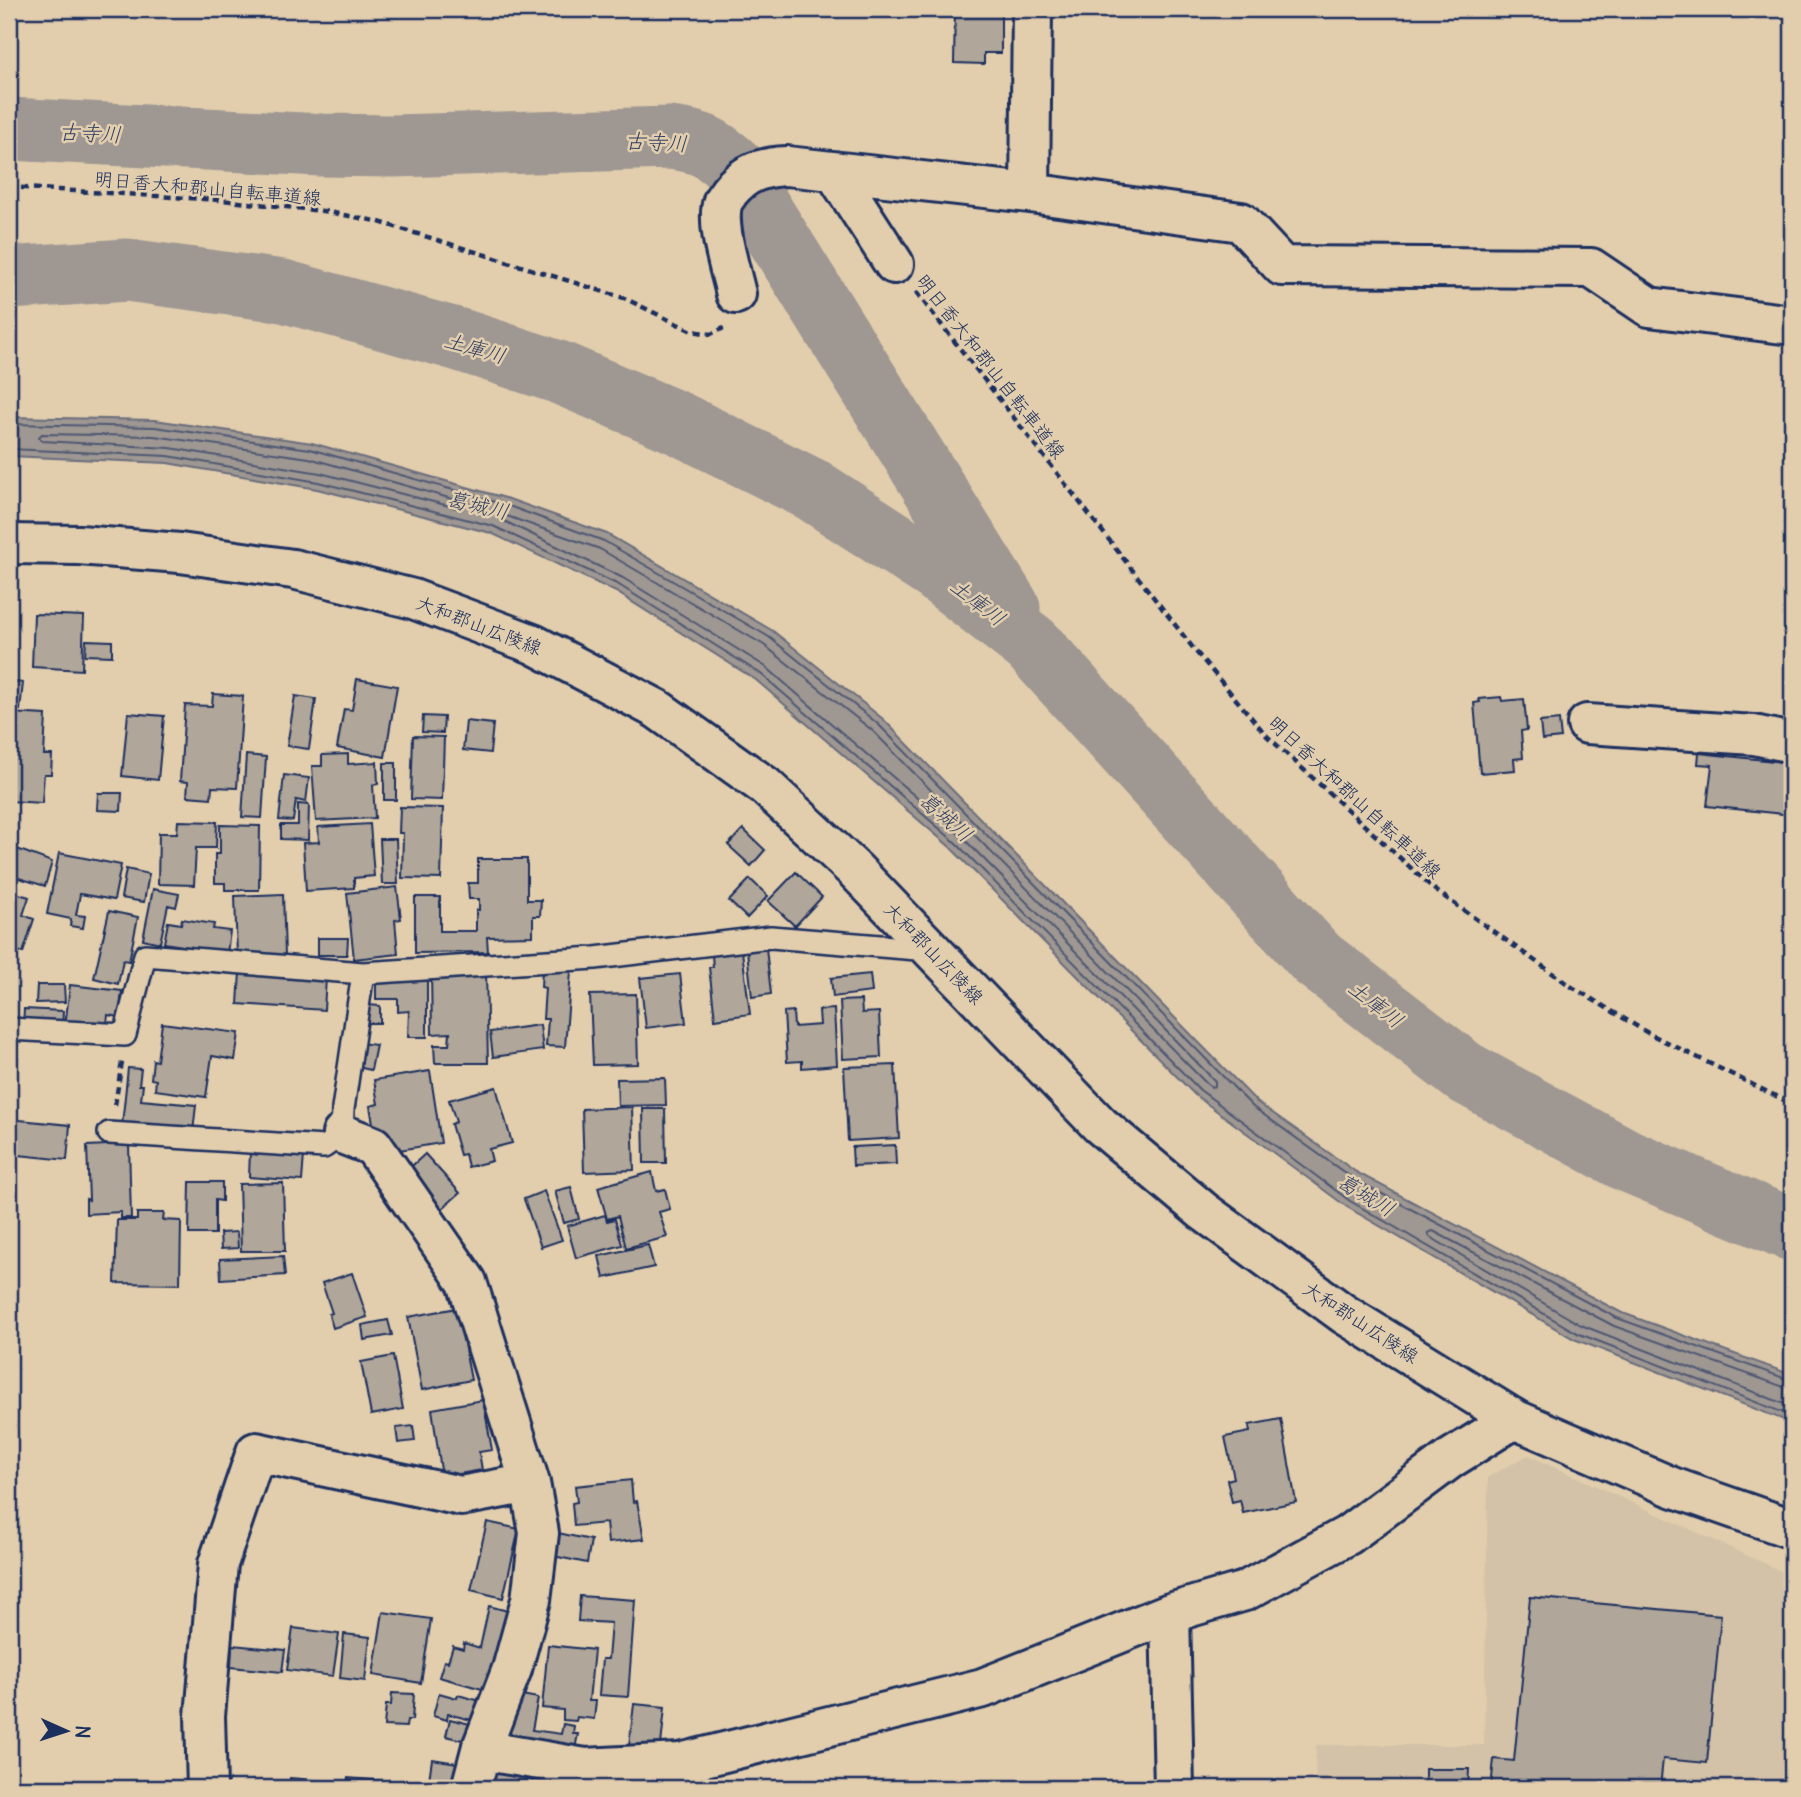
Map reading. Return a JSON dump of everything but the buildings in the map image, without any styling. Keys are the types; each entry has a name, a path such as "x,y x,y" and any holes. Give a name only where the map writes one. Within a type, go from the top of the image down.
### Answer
{"street":[{"path":"1030,193 1032,9"},
{"path":"736,295 721,226 723,201 737,182 751,173 766,167 787,166 1030,193 1241,222 1282,266 1591,268 1649,307 1792,325"},
{"path":"834,171 894,264"},
{"name":"大和郡山広陵線","path":"9,544 79,545 180,552 293,569 413,599 533,644 657,709 765,786 854,869 1100,1125 1203,1211 1344,1314 1514,1419 1672,1487 1792,1529"},
{"path":"1587,724 1754,735 1792,743"},
{"path":"342,1134 373,1146 467,1282 530,1483 539,1533 531,1600 513,1669 481,1750 471,1788"},
{"path":"481,1750 585,1768 680,1763 983,1688 1170,1613 1245,1591 1348,1535 1450,1459 1514,1419"},
{"path":"207,1788 205,1716 218,1564 256,1452 461,1496 530,1483"},
{"path":"1170,1613 1174,1788"}],"lane":[{"path":"9,1029 125,1035 145,955 363,972 595,958 771,937 931,950"},
{"path":"108,1133 324,1147 342,1134 343,1109 363,972"}],"path":[{"name":"明日香大和郡山自転車道線","path":"9,187 221,200 323,211 376,221 624,298 692,331 711,334 725,327 737,312 736,295"},
{"name":"明日香大和郡山自転車道線","path":"894,264 1197,653 1267,736 1435,890 1549,971 1648,1033 1792,1104"},
{"path":"108,1133 118,1091 125,1035"}],"shaded area":[{"path":"1528,1455 1792,1576 1792,1788 1315,1788 1316,1745 1484,1745 1488,1477"}],"water":[{"name":"葛城川","path":"9,417 155,420 312,443 509,499 607,534 773,631 883,719 1257,1102 1356,1172 1620,1312 1792,1375 1792,1423 1574,1339 1347,1207 1195,1095 950,847 756,680 616,592 491,533 317,489 167,463 9,456"}],"waterway":[{"name":"古寺川","path":"9,129 321,145 393,146 670,138 705,146 734,167 1009,608"},
{"name":"土庫川","path":"9,278 127,270 283,291 460,340 558,372 678,423 813,490 936,570 1031,644 1317,959 1464,1072 1626,1160 1792,1230"}]}
